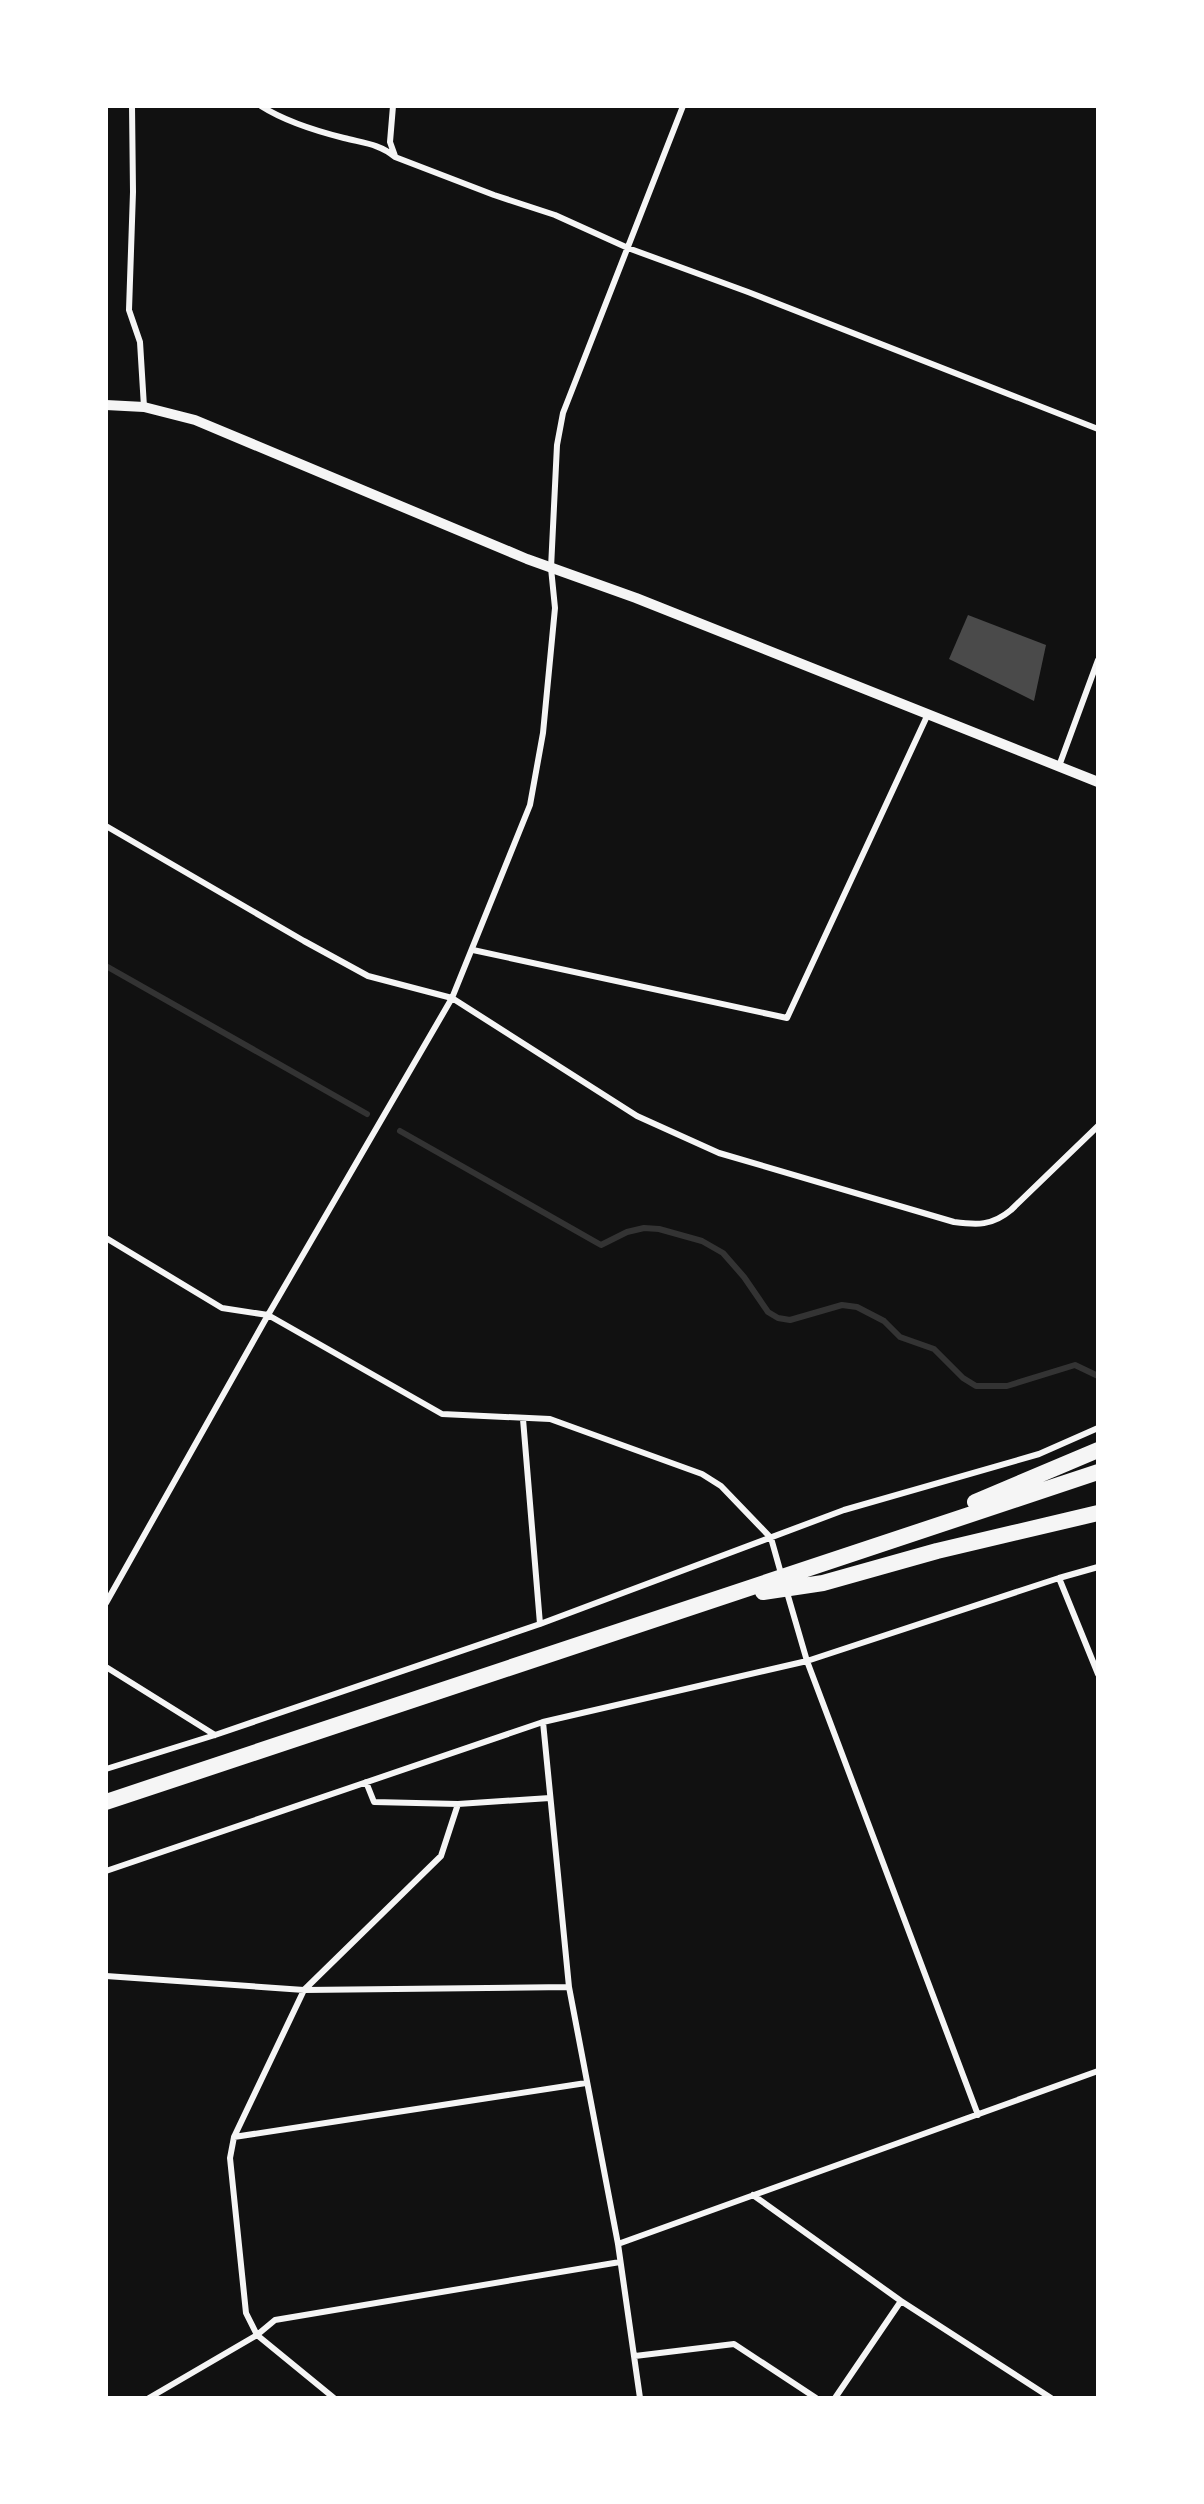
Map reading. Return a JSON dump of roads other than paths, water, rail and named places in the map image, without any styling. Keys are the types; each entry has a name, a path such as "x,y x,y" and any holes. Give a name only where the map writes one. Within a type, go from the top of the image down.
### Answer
{"highway":[{"path":"870,1548 1098,1450"},
{"path":"106,1802 1098,1472"},
{"path":"723,1598 823,1584 937,1551 1098,1513"}],"street":[{"path":"132,106 133,192 129,310 140,342 144,407"},
{"path":"261,106 275,115 384,148 395,157 494,195 555,214 628,248 748,291 1098,429"},
{"path":"393,106 390,142 395,157"},
{"path":"106,1603 268,1315 452,998 530,805 543,733 555,608 551,568 557,445 563,413 683,106"},
{"path":"106,405 144,407 195,420 551,568 636,598 1098,782"},
{"path":"1059,766 1098,660"},
{"path":"473,950 787,1018 928,714"},
{"path":"106,826 304,941 368,975 452,998 637,1116 719,1153 954,1222 980,1225 1002,1218 1098,1126"},
{"path":"106,1238 222,1308 268,1315 442,1414 550,1419 702,1474 721,1485 771,1538 807,1661 978,2115"},
{"path":"523,1419 540,1624"},
{"path":"106,1769 215,1735 540,1624 844,1510 1039,1454 1098,1428"},
{"path":"106,1871 543,1722 807,1661 1098,1567"},
{"path":"1059,1578 1098,1674"},
{"path":"106,1667 215,1735"},
{"path":"543,1722 569,1987 618,2244 640,2397"},
{"path":"366,1782 374,1802 458,1804 550,1798"},
{"path":"334,2397 257,2335 246,2313 230,2158 234,2137 304,1990 441,1856 458,1804"},
{"path":"106,1976 304,1990 569,1987"},
{"path":"618,2244 1098,2071"},
{"path":"234,2137 586,2083"},
{"path":"753,2195 901,2301 1050,2397"},
{"path":"149,2397 257,2335 275,2320 620,2262"},
{"path":"835,2397 901,2301"},
{"path":"635,2356 734,2344 816,2397"}],"waterway":[{"path":"106,966 367,1114"},
{"path":"400,1131 601,1245 627,1232 644,1228 659,1229 702,1241 723,1253 744,1277 768,1312 778,1318 790,1320 842,1305 857,1307 884,1321 900,1337 934,1349 963,1378 976,1386 1007,1386 1075,1365 1098,1376"}]}
